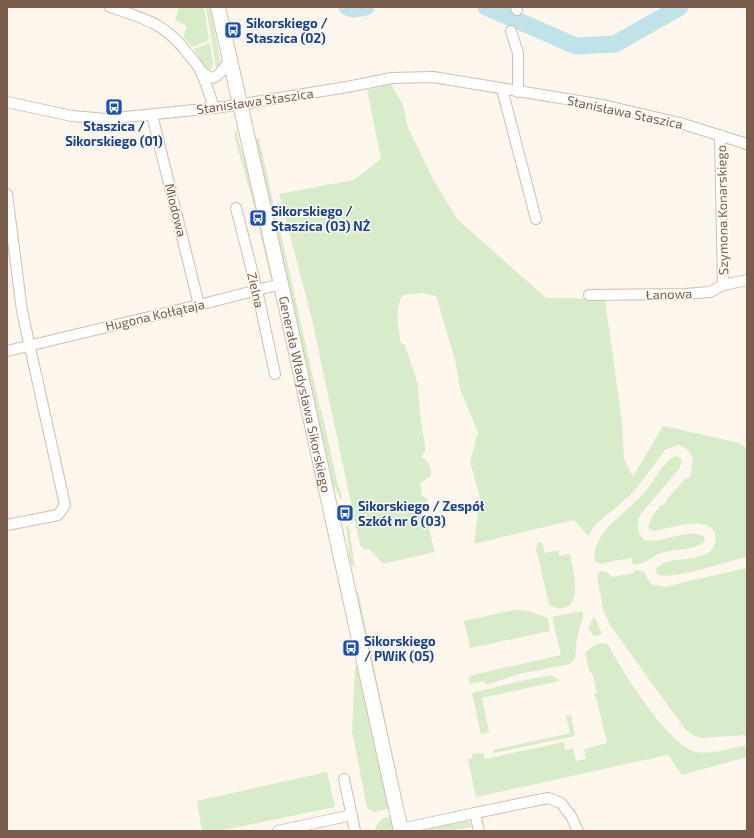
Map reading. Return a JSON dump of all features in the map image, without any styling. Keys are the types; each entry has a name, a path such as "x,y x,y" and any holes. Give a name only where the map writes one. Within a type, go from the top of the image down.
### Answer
{"main road":[{"name":"Generała Władysława Sikorskiego","path":"218,7 281,284 401,830"}],"street":[{"path":"110,7 145,19 161,27 171,35 200,70 208,77 216,77 230,60"},
{"path":"511,31 518,53 518,92"},
{"path":"200,70 214,108"},
{"name":"Stanisława Staszica","path":"7,102 72,116 106,119 214,108 346,87 392,78 433,77 603,105 680,123 747,144"},
{"path":"502,89 536,219"},
{"name":"Miodowa","path":"152,114 199,305"},
{"name":"Szymona Konarskiego","path":"720,135 723,285"},
{"path":"7,194 22,311 65,505 58,515 7,526"},
{"name":"Zielna","path":"236,208 257,290 275,374"},
{"name":"Łanowa","path":"589,296 710,292 723,285 747,280"},
{"name":"Hugona Kołłątaja","path":"7,351 281,284"},
{"path":"344,779 355,831"},
{"name":"Generała Władysława Sikorskiego","path":"401,830 548,798 561,803 571,816 578,831"},
{"path":"475,813 479,831"},
{"path":"278,831 352,815"}],"green space":[{"path":"179,7 204,7 209,40 192,47 183,37 187,26 175,20"},
{"path":"206,7 210,7 221,65 217,74"},
{"path":"210,43 213,63 211,70 207,71 194,49"},
{"path":"391,84 403,105 408,128 433,179 457,219 546,298 605,299 622,422 624,458 633,477 663,426 740,443 747,449 747,557 687,573 664,576 657,574 656,570 661,565 676,560 702,556 709,552 715,543 714,532 703,524 687,524 655,531 650,530 648,527 653,515 661,505 664,505 667,501 666,500 686,478 688,479 692,473 693,458 689,451 678,445 665,450 636,489 596,524 588,536 574,520 474,544 480,497 470,462 478,432 461,392 455,360 436,296 422,293 403,295 398,306 398,319 401,343 405,345 418,385 420,415 425,446 425,452 421,457 428,463 431,473 431,476 420,483 422,496 427,498 428,503 425,511 421,515 427,521 435,552 383,564 368,548 365,550 360,545 311,315 279,194 354,180 381,159 367,90"},
{"path":"236,130 255,198 252,199 234,135"},
{"path":"259,138 279,229 275,230 254,139"},
{"path":"255,199 272,274 271,280 252,200"},
{"path":"280,230 295,296 290,297 275,231"},
{"path":"295,297 320,408 316,409 291,298"},
{"path":"321,409 342,497 341,500 333,483 316,410"},
{"path":"676,456 681,458 682,461 679,469 640,515 638,522 639,532 645,540 652,541 682,535 697,534 704,536 704,542 688,549 665,552 644,562 633,565 631,558 599,564 595,561 595,551 597,544 606,529 634,504 666,463"},
{"path":"346,525 349,527 355,568 350,563"},
{"path":"537,543 542,543 545,553 559,550 559,556 570,554 575,593 573,600 569,605 563,608 555,608 549,604 536,552"},
{"path":"747,568 747,735 701,738 693,735 685,729 610,625 603,609 597,575 601,571 607,572 612,577 634,573 634,570 644,572 653,585 666,587"},
{"path":"358,591 403,805 356,592"},
{"path":"518,609 529,611 548,618 550,631 470,648 464,621"},
{"path":"582,611 583,617 577,637 575,659 570,664 519,674 485,685 484,681 470,684 468,676 561,655 552,617"},
{"path":"594,616 602,634 594,636 588,629"},
{"path":"601,643 608,644 634,688 659,722 672,736 685,746 696,752 702,753 722,751 747,745 747,757 682,775 668,755 476,797 468,759 472,758 472,754 483,753 485,759 564,742 565,750 573,748 576,761 586,759 584,749 607,743 596,697 594,696 594,693 597,693 592,672 590,673 585,653 593,646"},
{"path":"357,666 363,679 390,808 377,811 372,811 367,807 352,731 355,667"},
{"path":"551,675 559,681 482,698 489,732 481,734 472,693"},
{"path":"571,715 575,736 494,753 493,750 570,733 566,716"},
{"path":"327,772 335,807 219,831 202,831 197,801"},
{"path":"392,816 395,831 375,831 380,820"},
{"path":"465,820 469,822 472,827 449,831 422,831 422,829"}],"waterway":[{"path":"347,7 353,9 366,7"},
{"path":"486,7 576,46 615,44 680,7"}],"place":[{"name":"Sikorskiego / Staszica (02)","path":"233,30"},
{"name":"Staszica / Sikorskiego (01)","path":"114,107"},
{"name":"Sikorskiego / Staszica (03) NŻ","path":"258,218"},
{"name":"Sikorskiego / Zespół Szkół nr 6 (03)","path":"345,513"},
{"name":"Sikorskiego / PWiK (05)","path":"351,648"}]}
